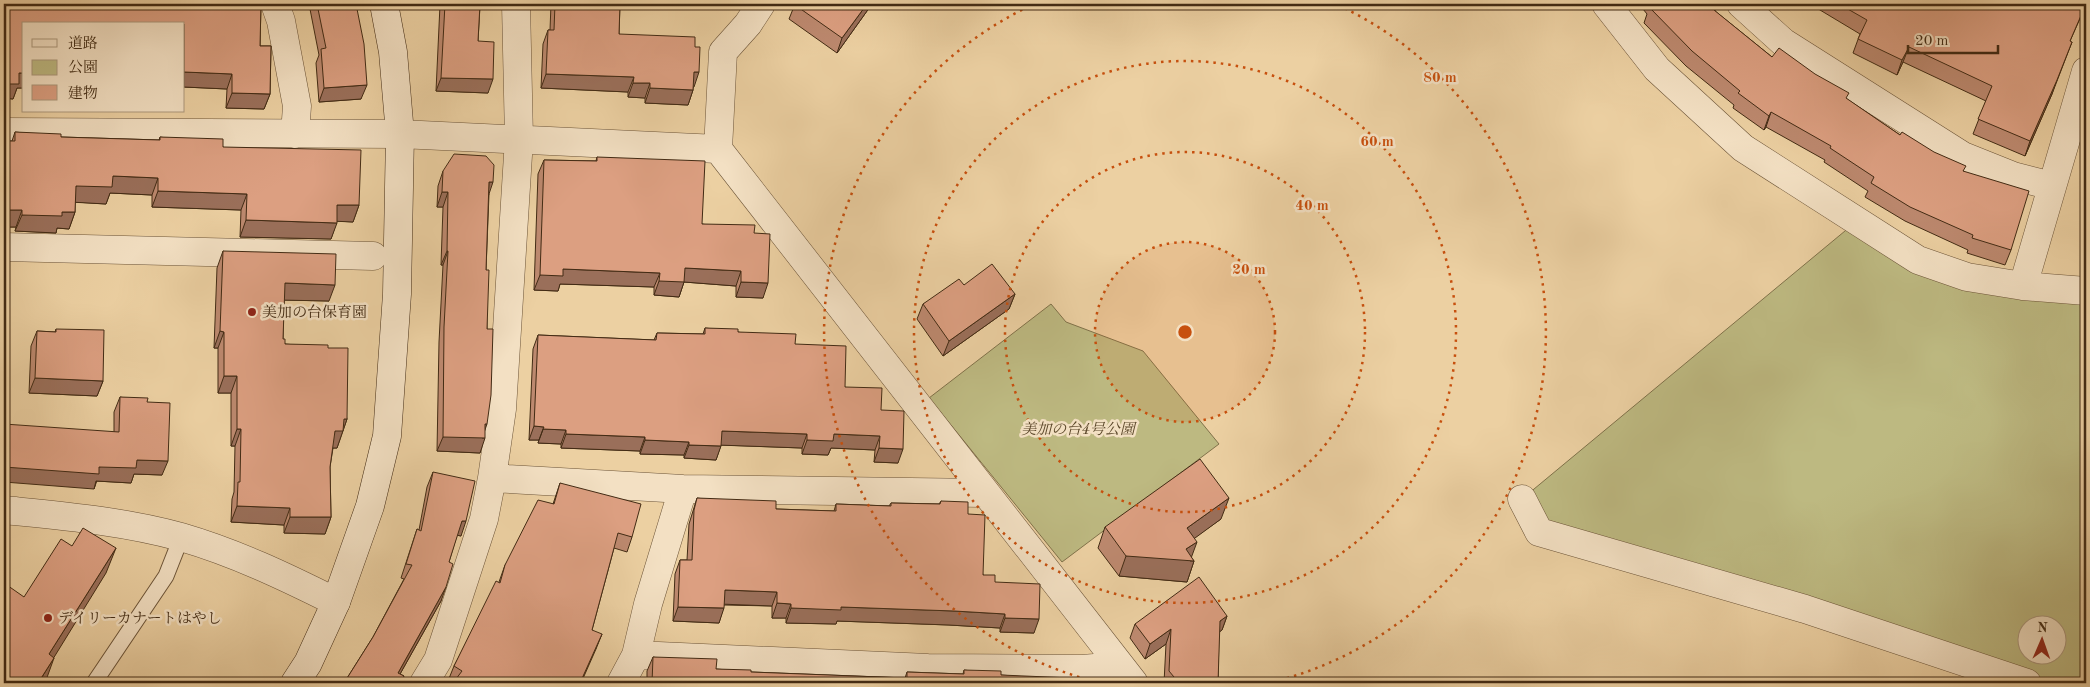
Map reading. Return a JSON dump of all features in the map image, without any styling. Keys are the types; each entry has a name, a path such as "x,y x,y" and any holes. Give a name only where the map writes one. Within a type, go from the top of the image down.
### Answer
{"street":[{"path":"275,4 281,21 297,106 296,134"},
{"path":"294,683 308,663 336,602 370,506 387,436 397,294 400,134 393,52 384,4"},
{"path":"424,683 438,660 484,519 502,409 519,139 516,4"},
{"path":"761,4 748,24 723,52 718,149 984,494 1127,675"},
{"path":"1606,4 1657,68 1743,148 1918,260 1967,276 2023,286 2086,291"},
{"path":"1741,4 1783,42 1963,156 2013,176 2052,186"},
{"path":"2023,286 2086,71"},
{"path":"4,132 400,134 718,149"},
{"path":"4,247 373,256"},
{"path":"492,478 683,489 984,494"},
{"path":"621,683 636,654 648,604 683,489"},
{"path":"1522,499 1539,532 1805,609 2027,683"},
{"path":"4,510 102,520 182,538 261,565 336,602"},
{"path":"636,654 928,668 1082,669 1127,675"}],"lane":[{"path":"94,683 166,576 182,538"}],"green space":[{"path":"1857,221 1918,260 2086,291 2086,683 2027,683 1539,532 1522,499"},
{"name":"美加の台4号公園","path":"1051,304 1066,322 1143,351 1219,444 1062,562 929,398"}],"building":[{"path":"4,4 261,4 260,46 271,46 270,94 232,93 232,74 185,72 185,22 22,22 22,73 19,73 19,84 4,84"},
{"path":"317,4 356,4 364,44 367,85 324,88 321,49 326,48"},
{"path":"445,4 480,4 478,41 494,42 493,79 441,78"},
{"path":"555,4 620,4 619,34 695,37 695,47 700,47 699,72 694,72 693,90 650,88 650,83 633,83 634,77 546,74 548,30 554,30"},
{"path":"795,4 867,4 842,38"},
{"path":"1654,4 1712,4 1716,8 1714,10 1772,57 1779,48 1815,74 1849,93 1846,98 1900,135 1902,132 1934,152 1966,166 1963,171 2029,191 2011,250 1972,238 1973,235 1910,207 1871,183 1874,177 1830,148 1831,146 1771,112 1769,116 1738,93 1740,91 1692,51 1650,8"},
{"path":"1839,4 2086,4 2070,41 2072,42 2057,80 2030,141 1978,119 1992,86 1909,47 1902,60 1858,39 1867,20"},
{"path":"15,132 61,134 61,137 160,140 160,137 223,139 223,147 361,150 359,205 337,205 337,223 246,220 247,194 158,191 158,178 113,176 112,187 76,186 75,212 62,212 62,216 22,215 22,210 8,210 9,193 4,192 4,143 8,144 8,141 15,141"},
{"path":"454,154 486,156 494,165 493,182 489,182 486,270 489,270 487,329 493,329 491,395 487,424 485,424 485,438 443,437 448,192 442,192 443,171"},
{"path":"597,157 705,161 702,224 755,225 754,233 770,234 768,283 741,282 741,271 685,268 684,282 659,281 660,273 563,269 563,276 540,275 544,160 597,161"},
{"path":"223,251 336,254 335,285 285,283 283,339 285,339 285,344 328,345 328,348 348,348 347,419 344,419 343,431 335,431 330,467 331,517 290,517 290,508 237,506 238,482 240,482 241,429 237,429 237,376 224,376 224,332 220,331"},
{"path":"992,264 1015,294 949,341 923,304 959,279 964,285"},
{"path":"705,328 738,329 738,332 796,334 795,344 846,346 845,387 882,388 881,410 904,411 903,449 879,448 880,436 834,434 833,441 807,440 807,434 722,431 721,446 689,445 689,442 645,440 645,437 566,434 566,430 543,429 544,427 534,426 538,335 656,340 657,333 705,334"},
{"path":"56,329 104,330 103,381 35,378 37,331 56,332"},
{"path":"120,397 148,398 147,402 170,403 168,461 137,460 136,468 99,467 99,474 4,467 4,424 119,432"},
{"path":"1200,459 1229,498 1187,528 1197,542 1186,549 1194,561 1126,556 1105,527"},
{"path":"433,472 475,481 466,521 462,521 449,562 453,564 446,587 398,673 404,676 399,683 344,683 373,637 412,565 406,564 417,529 421,531"},
{"path":"560,483 641,504 632,537 618,533 592,630 602,634 580,683 453,683 462,671 454,666 496,581 500,583 505,565 538,500 554,504"},
{"path":"697,498 776,501 776,509 836,511 836,504 891,506 891,503 940,504 941,501 968,502 968,514 985,515 983,575 995,575 995,582 1040,584 1039,619 1005,618 1005,614 954,611 841,607 841,610 791,608 791,604 777,603 777,592 725,590 724,608 678,607 680,560 692,560 694,510"},
{"name":"デイリーカナートはやし","path":"83,528 116,548 49,654 54,658 38,683 4,683 4,583 24,597 61,539 72,546"},
{"path":"1199,577 1227,616 1220,621 1218,683 1179,683 1169,671 1171,629 1150,644 1135,624"},
{"path":"653,657 717,659 716,669 751,670 751,672 907,678 907,672 964,674 964,670 1001,671 1001,675 1071,678 1071,681 1101,683 652,683"}],"place":[{"name":"美加の台保育園","path":"252,312"},
{"name":"デイリーカナートはやし","path":"48,618"}]}
